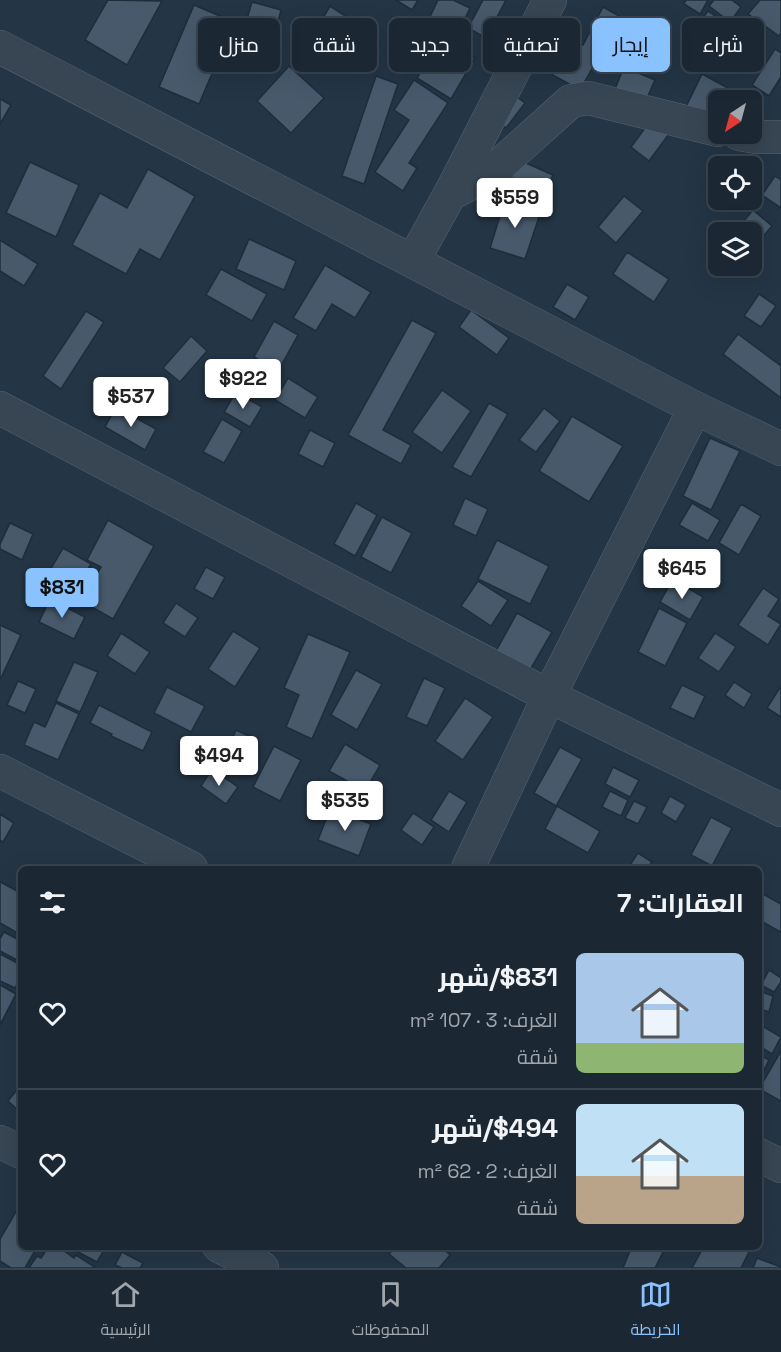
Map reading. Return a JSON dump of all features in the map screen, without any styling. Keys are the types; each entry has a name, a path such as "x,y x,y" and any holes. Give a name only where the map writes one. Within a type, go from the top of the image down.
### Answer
{"street":[{"path":"412,261 450,194 550,0"},
{"path":"0,47 695,408 781,449"},
{"path":"450,194 491,173 571,101 588,98 708,128"},
{"path":"762,137 781,137"},
{"path":"0,408 549,696 781,810"},
{"path":"469,866 549,696 695,408"},
{"path":"0,771 187,866"},
{"path":"0,1142 18,1151"},
{"path":"762,1156 781,1166"}],"building":[{"path":"108,0 162,1 127,65 85,40"},
{"path":"396,0 418,0 412,10"},
{"path":"438,0 453,0 470,8 465,18 429,18"},
{"path":"483,0 506,0 497,18 483,18 483,36 471,30 471,22"},
{"path":"686,0 708,0 700,14 684,4"},
{"path":"714,0 732,0 741,7 733,18 725,18 709,6"},
{"path":"760,0 781,0 781,33 779,36 764,25 764,18 754,18 748,14"},
{"path":"252,2 281,10 279,18 247,18"},
{"path":"194,5 225,18 198,18 198,72 213,72 199,104 159,87"},
{"path":"330,6 348,18 323,18"},
{"path":"603,7 621,17 620,18 597,18"},
{"path":"708,11 718,18 703,18"},
{"path":"592,28 592,69 580,90 547,72 580,72 580,43 583,45"},
{"path":"775,49 781,53 781,77 769,96 752,85 760,72 764,72 764,66"},
{"path":"289,66 292,72 296,72 324,98 291,133 257,101"},
{"path":"421,72 467,72 451,99 417,78"},
{"path":"622,72 636,72 655,80 643,107 613,94"},
{"path":"702,74 728,88 727,90 708,90 708,126 683,113"},
{"path":"376,76 398,84 364,184 342,176"},
{"path":"414,80 448,103 409,163 417,168 403,191 375,172 409,120 394,110"},
{"path":"505,88 525,103 506,128 487,113"},
{"path":"0,99 11,105 0,124"},
{"path":"651,120 669,134 649,161 631,147"},
{"path":"519,160 553,175 544,194 511,178"},
{"path":"30,162 79,185 56,237 6,213"},
{"path":"148,169 195,196 160,260 140,249 126,274 72,245 100,193 127,208"},
{"path":"775,176 781,180 781,208 762,195"},
{"path":"624,196 643,211 616,243 598,227"},
{"path":"505,200 541,211 525,259 490,248"},
{"path":"753,210 772,226 762,238 762,222 743,222"},
{"path":"249,239 296,261 284,290 236,269"},
{"path":"0,240 38,264 24,286 0,271"},
{"path":"627,252 669,279 654,302 613,274"},
{"path":"325,265 371,292 355,318 332,304 316,331 293,318"},
{"path":"221,269 267,294 252,321 206,295"},
{"path":"567,284 589,297 575,320 553,307"},
{"path":"759,294 776,306 761,327 744,316"},
{"path":"471,310 509,338 497,355 459,327"},
{"path":"86,311 104,322 61,389 43,376"},
{"path":"412,320 436,333 383,430 411,445 401,464 348,435"},
{"path":"274,321 298,335 278,371 254,357"},
{"path":"738,334 781,366 781,398 723,354"},
{"path":"191,336 207,351 180,382 163,368"},
{"path":"288,378 318,397 305,418 275,400"},
{"path":"442,390 471,411 442,453 412,432"},
{"path":"236,392 262,407 250,427 224,412"},
{"path":"489,403 508,414 471,477 452,467"},
{"path":"116,407 156,429 145,450 105,427"},
{"path":"544,408 560,421 536,452 519,440"},
{"path":"572,416 623,446 589,502 539,471"},
{"path":"222,419 242,431 224,463 203,452"},
{"path":"310,430 335,443 323,467 298,454"},
{"path":"710,438 740,451 711,510 683,496"},
{"path":"465,498 488,509 476,536 453,525"},
{"path":"356,503 377,515 355,556 334,544"},
{"path":"692,503 720,520 708,541 679,525"},
{"path":"741,504 761,516 739,555 719,543"},
{"path":"382,517 412,533 391,573 361,557"},
{"path":"108,520 154,546 113,619 81,601 101,567 87,560"},
{"path":"10,523 33,534 22,560 0,549"},
{"path":"497,540 549,566 530,604 478,579"},
{"path":"63,548 91,564 78,586 50,570"},
{"path":"206,567 225,577 213,599 194,589"},
{"path":"673,579 703,597 690,620 660,602"},
{"path":"478,581 508,600 491,626 461,606"},
{"path":"763,588 779,599 768,616 781,624 768,645 738,625"},
{"path":"50,599 85,617 74,639 39,622"},
{"path":"176,603 198,618 185,637 163,623"},
{"path":"659,608 687,623 665,666 638,652"},
{"path":"517,613 552,632 530,670 496,651"},
{"path":"0,625 21,635 0,680"},
{"path":"233,631 260,648 235,687 208,669"},
{"path":"121,633 150,652 135,674 107,656"},
{"path":"715,633 736,647 719,672 698,658"},
{"path":"308,634 350,652 312,739 286,727 299,695 284,688"},
{"path":"74,662 98,672 80,712 56,701"},
{"path":"356,670 382,684 357,730 331,715"},
{"path":"424,678 445,688 427,726 406,717"},
{"path":"18,681 36,689 25,713 7,705"},
{"path":"734,682 752,694 744,708 725,695"},
{"path":"682,685 705,696 694,719 670,708"},
{"path":"781,686 781,717 767,708"},
{"path":"167,687 205,706 191,732 154,713"},
{"path":"465,698 493,717 463,760 435,741"},
{"path":"56,703 79,714 58,760 24,745 34,722 45,727"},
{"path":"99,705 152,732 143,751 90,723"},
{"path":"236,730 251,737 238,765 223,759"},
{"path":"345,744 380,765 365,791 329,771"},
{"path":"274,746 301,760 280,801 253,787"},
{"path":"560,747 582,759 556,806 534,793"},
{"path":"613,767 639,780 630,797 605,784"},
{"path":"212,769 238,787 226,804 201,786"},
{"path":"449,791 467,802 449,832 431,820"},
{"path":"610,791 628,800 621,816 602,807"},
{"path":"670,796 686,805 676,822 661,813"},
{"path":"634,801 647,807 638,824 625,818"},
{"path":"557,806 600,831 588,853 545,829"},
{"path":"330,809 371,824 359,856 318,840"},
{"path":"413,813 434,827 422,845 401,830"},
{"path":"0,814 14,823 3,842 0,840"},
{"path":"711,817 732,828 712,866 691,855"},
{"path":"638,853 652,862 649,866 629,866"},
{"path":"0,882 18,891 18,933 0,923"},
{"path":"763,894 781,904 781,932 762,922"},
{"path":"4,932 18,939 18,960 0,951 0,939"},
{"path":"0,954 18,963 18,982 15,988 0,981"},
{"path":"769,970 781,978 774,992 762,986"},
{"path":"0,985 16,994 0,1025"},
{"path":"762,992 773,996 769,1012 762,1009"},
{"path":"762,1026 781,1037 772,1054 762,1048"},
{"path":"781,1051 781,1101 762,1091 762,1084"},
{"path":"762,1056 769,1060 762,1074"},
{"path":"16,1091 18,1093 18,1110 8,1101"},
{"path":"18,1208 18,1250 35,1250 25,1268 11,1268 0,1261 0,1239"},
{"path":"46,1250 63,1250 74,1258 76,1255 96,1268 29,1268 37,1256 41,1258"},
{"path":"79,1250 104,1250 97,1262 78,1252"},
{"path":"392,1250 445,1250 450,1255 439,1268 406,1268 389,1254"},
{"path":"630,1250 663,1252 655,1268 623,1268"},
{"path":"702,1250 750,1250 741,1268 692,1268"},
{"path":"122,1252 143,1263 140,1268 122,1268 115,1265"},
{"path":"757,1258 781,1267 781,1268 753,1268"}]}
